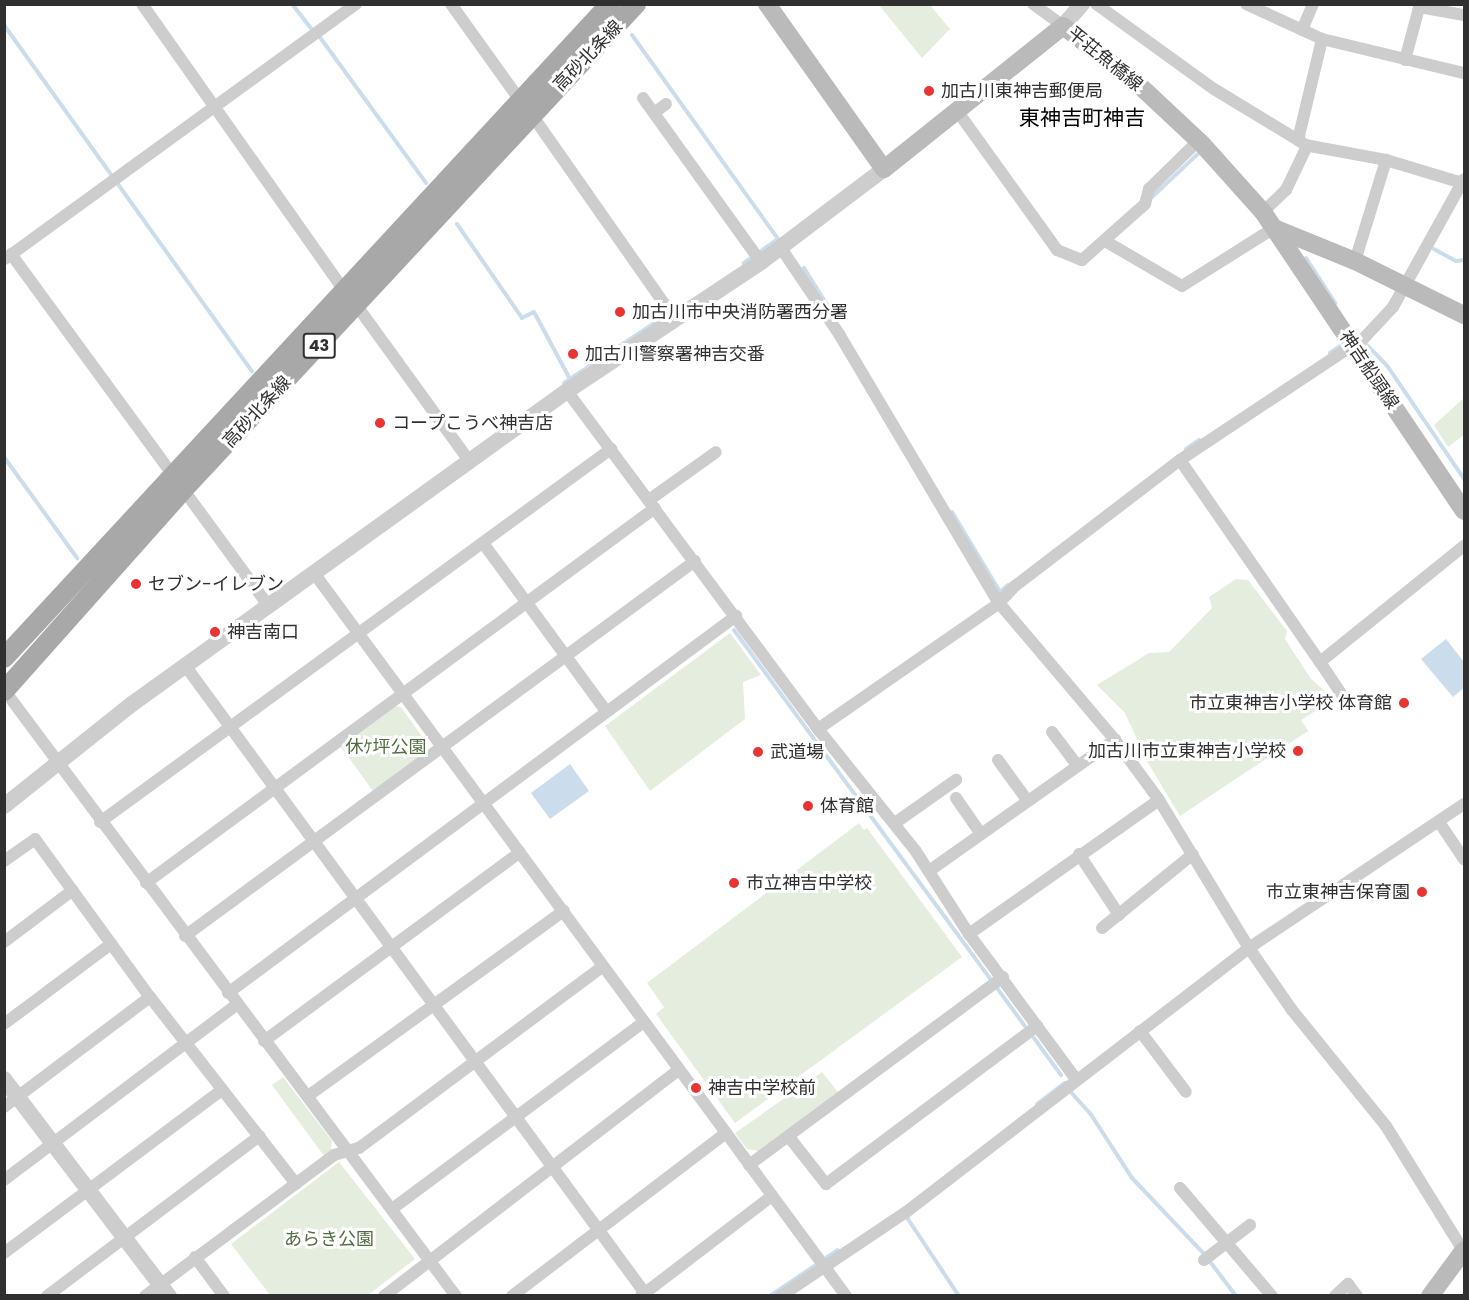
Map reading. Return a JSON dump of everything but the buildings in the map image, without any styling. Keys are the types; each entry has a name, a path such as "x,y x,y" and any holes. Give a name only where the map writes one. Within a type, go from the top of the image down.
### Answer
{"main road":[{"name":"高砂北条線","path":"4,658 357,306 527,109 610,4"},
{"name":"高砂北条線","path":"5,691 177,483 344,289 636,4"},
{"path":"767,4 884,169"},
{"name":"平荘魚橋線","path":"884,169 1063,26 1139,85 1198,141 1263,212 1274,228"},
{"path":"1274,228 1355,261 1464,315"},
{"name":"神吉船頭線","path":"1274,228 1464,511"},
{"path":"1430,1296 1464,1251"}],"street":[{"path":"142,4 344,289"},
{"path":"266,602 8,256 356,4"},
{"path":"451,4 672,314"},
{"path":"1034,4 1063,26 1082,4"},
{"path":"818,729 999,603 1015,586 1180,460 1376,327 1406,285 1463,181 1386,160 1302,143 1214,89 1096,4"},
{"path":"1246,4 1322,39 1464,73"},
{"path":"1302,30 1313,4"},
{"path":"1405,60 1419,6 1464,15"},
{"path":"1263,212 1286,190 1302,143 1322,39"},
{"path":"643,98 758,258"},
{"path":"654,113 666,104"},
{"path":"958,112 1057,250 1082,260 1105,241 1148,197 1198,141"},
{"path":"1355,261 1386,160"},
{"path":"4,806 59,765 132,704 187,668 266,602 314,573 467,458 567,391 672,314 758,258 784,246 884,169"},
{"path":"1105,241 1182,286 1274,228"},
{"path":"784,246 999,603 1115,740 1159,800 1249,948 1292,1010 1386,1126 1464,1251"},
{"path":"357,306 467,458"},
{"path":"567,391 818,729 895,824 929,871 969,934 1003,977 1076,1079"},
{"path":"100,822 611,449"},
{"path":"146,884 401,693 527,602 716,452"},
{"path":"1180,460 1344,698"},
{"path":"483,543 606,711"},
{"path":"1320,662 1464,546"},
{"path":"185,936 695,561"},
{"path":"314,573 846,1296"},
{"path":"228,993 736,616"},
{"path":"187,668 644,1295 772,1196"},
{"path":"5,691 236,1005 308,1096 456,1296"},
{"path":"1052,732 1077,765"},
{"path":"929,871 1115,740"},
{"path":"998,760 1027,800"},
{"path":"895,824 956,780"},
{"path":"956,798 981,834"},
{"path":"969,934 1079,854 1159,800"},
{"path":"781,1296 823,1265 906,1212 1249,948 1464,804"},
{"path":"1439,822 1464,859"},
{"path":"4,861 34,839 150,997 296,1184"},
{"path":"264,1041 520,852"},
{"path":"1079,854 1119,915"},
{"path":"1102,928 1193,854"},
{"path":"4,942 73,890"},
{"path":"308,1096 432,1004 564,911"},
{"path":"4,1024 111,944"},
{"path":"145,1296 165,1290 195,1257 334,1155 359,1148 473,1060 603,966"},
{"path":"749,1165 1003,977"},
{"path":"11,1102 150,997"},
{"path":"4,1180 236,1005"},
{"path":"392,1209 644,1022"},
{"path":"789,1137 826,1184 1037,1026"},
{"path":"1140,1031 1186,1092"},
{"path":"384,1296 550,1166 679,1070"},
{"path":"4,1079 11,1102 52,1143 165,1290"},
{"path":"4,1253 222,1090"},
{"path":"512,1296 726,1133"},
{"path":"47,1296 127,1238 259,1136"},
{"path":"1180,1188 1272,1296"},
{"path":"1204,1260 1250,1225"},
{"path":"195,1257 224,1296"},
{"path":"1335,1296 1348,1284 1357,1296"}],"green space":[{"path":"879,5 930,5 950,29 922,58"},
{"path":"1464,398 1464,435 1448,447 1434,425"},
{"path":"1236,579 1248,580 1287,631 1285,639 1311,679 1334,699 1301,720 1308,731 1180,816 1148,763 1125,713 1097,685 1149,653 1169,652 1212,608 1209,597"},
{"path":"730,633 761,675 743,682 745,719 650,791 605,726"},
{"name":"休ｹ坪公園","path":"396,706 401,707 428,745 428,750 373,791 341,747"},
{"path":"859,823 864,830 867,828 962,957 735,1123 656,1014 664,1007 647,983"},
{"path":"822,1072 838,1092 759,1151 747,1149 735,1133"},
{"path":"283,1077 332,1141 331,1150 324,1156 272,1085"},
{"name":"あらき公園","path":"339,1162 415,1259 368,1295 270,1295 231,1244"}],"water":[{"path":"1446,639 1464,662 1464,688 1453,697 1421,659"},
{"path":"570,764 589,791 550,819 531,793"}],"waterway":[{"path":"292,4 313,31"},
{"path":"4,25 252,371"},
{"path":"632,35 778,239 744,263"},
{"path":"319,36 426,183"},
{"path":"1152,197 1201,151"},
{"path":"457,224 522,318 534,312 570,379"},
{"path":"1434,249 1456,261 1464,260"},
{"path":"1306,258 1335,303"},
{"path":"804,268 829,308"},
{"path":"564,383 668,314"},
{"path":"1367,345 1388,367 1464,479"},
{"path":"1330,353 1340,346"},
{"path":"1186,449 1199,440"},
{"path":"4,457 77,558"},
{"path":"952,512 1000,592 1008,585"},
{"path":"734,630 1025,1026"},
{"path":"1034,1038 1061,1075"},
{"path":"1037,1104 1065,1083"},
{"path":"1069,1090 1090,1113 1132,1178 1205,1255 1236,1296"},
{"path":"906,1216 959,1296"},
{"path":"770,1296 838,1250"}],"place":[{"name":"加古川東神吉郵便局","path":"929,91"},
{"name":"加古川市中央消防署西分署","path":"620,312"},
{"name":"加古川警察署神吉交番","path":"573,354"},
{"name":"コープこうべ神吉店","path":"380,423"},
{"name":"セブン-イレブン","path":"136,584"},
{"name":"神吉南口","path":"215,632"},
{"name":"市立東神吉小学校 体育館","path":"1404,703"},
{"name":"加古川市立東神吉小学校","path":"1298,751"},
{"name":"武道場","path":"758,752"},
{"name":"体育館","path":"808,806"},
{"name":"市立神吉中学校","path":"734,883"},
{"name":"市立東神吉保育園","path":"1422,892"},
{"name":"神吉中学校前","path":"696,1088"}],"district":[{"name":"東神吉町神吉","path":"1082,118"}]}
